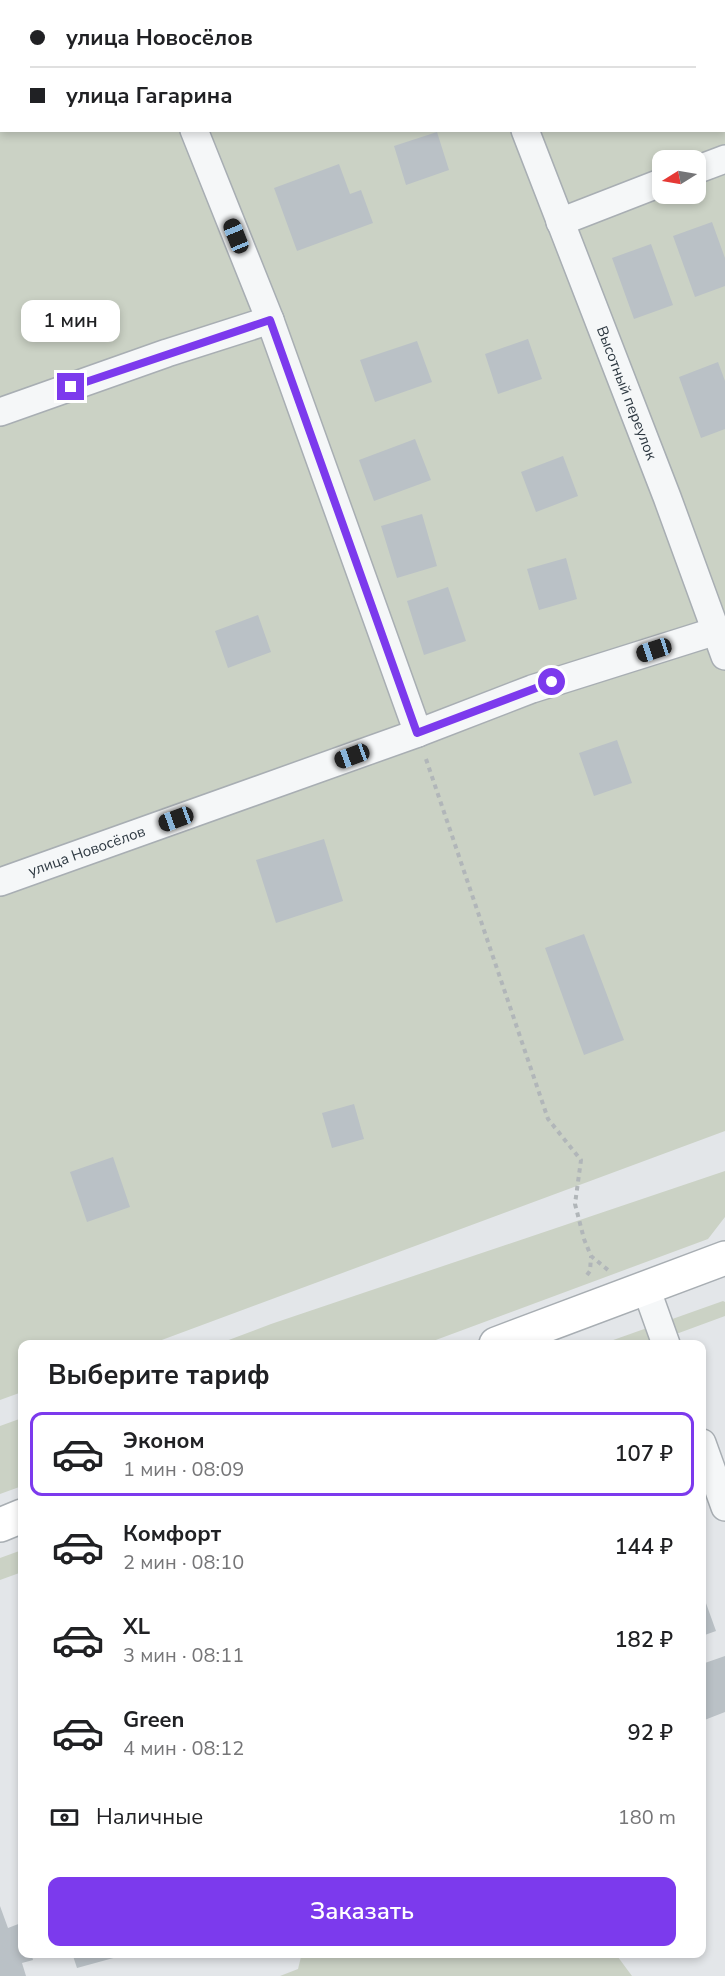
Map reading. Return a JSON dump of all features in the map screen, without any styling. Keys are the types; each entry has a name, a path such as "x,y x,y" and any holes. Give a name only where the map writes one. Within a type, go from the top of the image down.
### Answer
{"street":[{"path":"195,132 270,320 417,733"},
{"name":"Высотный переулок","path":"526,132 667,497 725,656"},
{"path":"706,166 725,159"},
{"path":"560,222 652,186"},
{"path":"0,412 167,353 270,320"},
{"name":"улица Новосёлов","path":"0,882 417,733 532,689 716,631"},
{"path":"507,1340 725,1258"},
{"path":"646,1288 665,1340"},
{"path":"706,1454 725,1507"},
{"path":"0,1525 18,1518"}],"path":[{"path":"417,733 548,1119 581,1160 575,1204 591,1256 617,1278 646,1288"}],"shaded area":[{"path":"0,132 725,132 725,1131 162,1340 18,1340 18,1393 0,1400"},
{"path":"725,1171 725,1217 708,1239 436,1340 229,1340"},
{"path":"725,1302 725,1316 660,1340 613,1340"},
{"path":"18,1419 18,1487 0,1494 0,1426"},
{"path":"18,1551 18,1573 0,1580 0,1558"},
{"path":"301,1958 619,1958 632,1976 280,1976 298,1969"}],"building":[{"path":"437,132 449,170 406,185 394,146"},
{"path":"339,164 350,194 361,190 373,223 297,251 274,188"},
{"path":"712,222 725,258 725,286 695,297 673,236"},
{"path":"651,244 673,305 634,319 612,258"},
{"path":"528,339 542,379 498,394 485,354"},
{"path":"417,341 432,382 375,402 360,360"},
{"path":"718,362 725,381 725,429 701,438 679,377"},
{"path":"415,439 431,480 374,501 359,460"},
{"path":"563,456 578,496 536,512 521,472"},
{"path":"422,514 437,566 397,578 381,526"},
{"path":"566,558 577,599 539,610 527,569"},
{"path":"448,587 466,641 424,655 407,601"},
{"path":"258,615 271,652 228,668 215,631"},
{"path":"617,740 632,783 594,796 579,753"},
{"path":"324,839 343,901 276,923 256,860"},
{"path":"584,934 624,1040 584,1055 545,948"},
{"path":"354,1104 364,1139 332,1148 322,1113"},
{"path":"113,1157 130,1207 87,1222 70,1172"},
{"path":"706,1603 716,1631 706,1635"},
{"path":"725,1656 725,1712 706,1719 706,1663"},
{"path":"0,1906 8,1928 18,1924 18,1958 32,1958 33,1960 22,1963 26,1976 0,1976"},
{"path":"74,1958 113,1958 77,1968"}],"route":[{"path":"71,387 270,320 417,733 552,682"}]}
